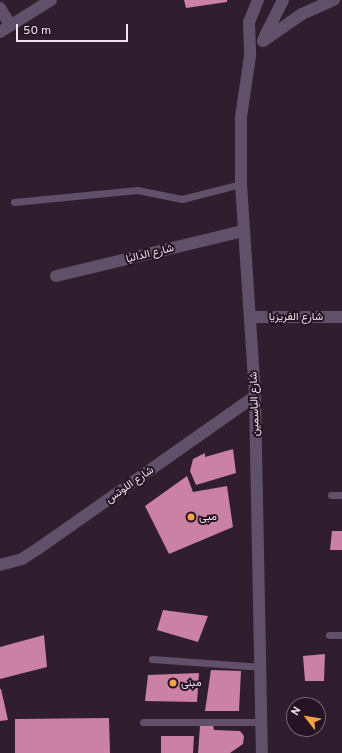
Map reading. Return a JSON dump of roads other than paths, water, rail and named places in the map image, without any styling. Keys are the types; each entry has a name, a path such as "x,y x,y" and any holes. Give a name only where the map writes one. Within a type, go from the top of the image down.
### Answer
{"street":[{"path":"0,32 9,23 51,0"},
{"name":"شارع الياسمين","path":"247,0 250,56 241,116 241,184 255,396 262,753"},
{"path":"249,22 258,0"},
{"path":"263,41 283,0"},
{"path":"250,56 263,41 302,14 334,0"},
{"path":"0,8 9,23"},
{"name":"شارع الداليا","path":"56,276 243,231"},
{"name":"شارع الفريزيا","path":"250,317 342,317"},
{"name":"شارع اللوتس","path":"0,565 22,558 39,548 255,396"}],"lane":[{"path":"14,202 136,190 182,200 241,184"},
{"path":"331,495 342,494"},
{"path":"328,635 342,635"},
{"path":"152,659 260,667"},
{"path":"143,722 261,722"}],"place":[{"name":"مبى","path":"191,517"},
{"name":"مبنى","path":"173,683"}]}
